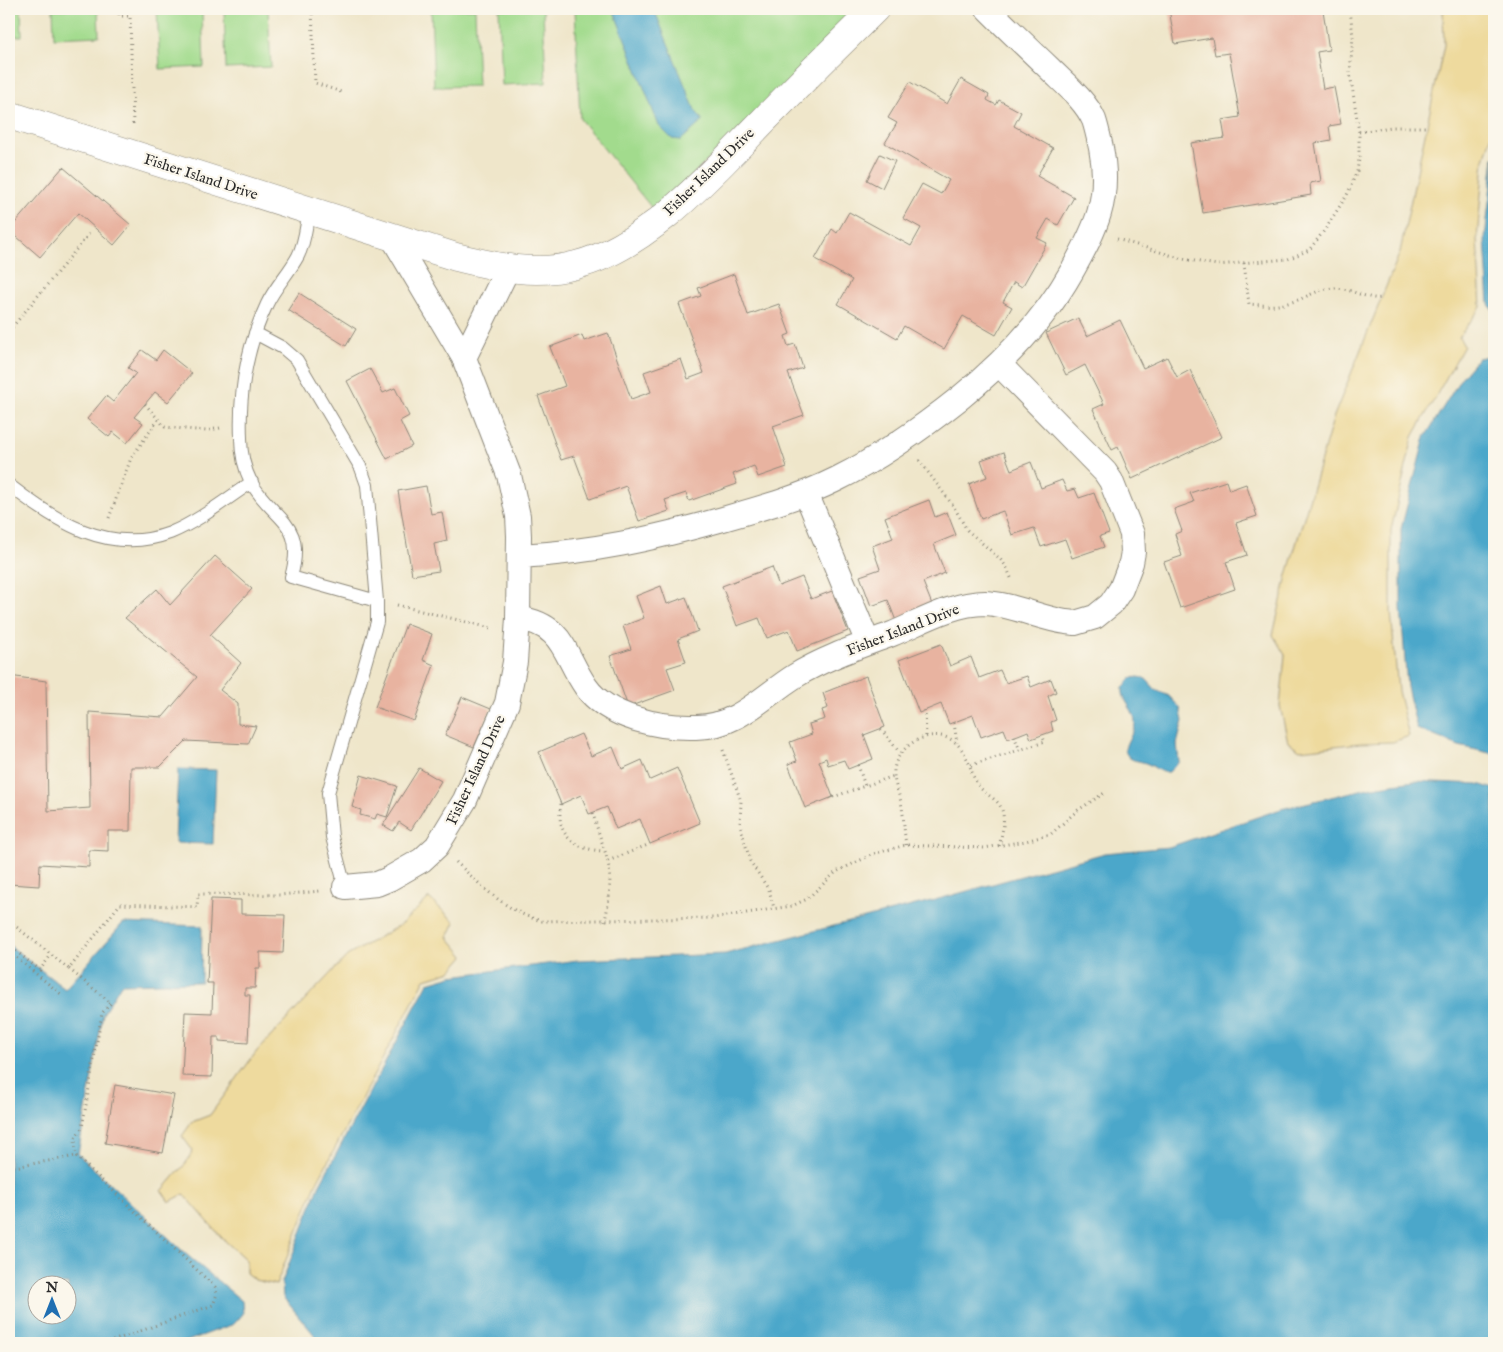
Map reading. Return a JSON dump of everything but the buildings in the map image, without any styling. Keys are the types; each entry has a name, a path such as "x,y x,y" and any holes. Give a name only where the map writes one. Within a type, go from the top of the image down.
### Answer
{"street":[{"name":"Fisher Island Drive","path":"9,115 309,212 456,257 508,268 543,270 575,266 612,252 634,239 674,207 712,171 875,9"},
{"path":"520,556 582,552 649,539 736,516 806,493 836,480 904,441 954,403 999,364 1028,334 1069,275 1092,232 1101,211 1105,187 1104,162 1092,118 1067,86 988,9"},
{"name":"Fisher Island Drive","path":"345,887 377,884 390,879 422,860 437,846 464,800 499,723 512,684 518,626 520,556 518,516 509,475 464,358 393,238"},
{"path":"464,358 508,268"},
{"name":"Fisher Island Drive","path":"518,626 538,622 552,630 586,687 612,709 667,725 697,728 718,725 745,712 804,670 960,607 988,603 1066,622 1075,622 1095,617 1111,604 1120,589 1131,563 1134,543 1130,525 1111,481 1105,472 999,364"},
{"path":"806,493 868,643"}],"lane":[{"path":"309,212 299,254 268,304 255,333 244,382 240,424 242,456 252,482 286,521 291,531 295,550 291,577 377,602"},
{"path":"255,333 283,348 297,360 365,477 377,602 375,632 328,793 332,837 345,887"},
{"path":"9,485 56,520 88,534 104,538 137,539 169,533 196,520 252,482"}],"path":[{"path":"119,9 119,16 130,16 133,128"},
{"path":"312,9 315,83 342,92"},
{"path":"1092,232 1200,263 1217,265 1288,259 1308,250 1317,241 1353,184 1359,159 1359,132 1351,91 1350,73 1354,37 1350,9"},
{"path":"1359,132 1392,127 1425,127"},
{"path":"9,331 89,234"},
{"path":"1244,263 1249,304 1276,305 1290,303 1325,288 1355,291 1367,297 1382,298"},
{"path":"145,404 165,427 206,431 240,424"},
{"path":"104,538 117,493 131,458 158,420"},
{"path":"904,441 954,507 967,530 1006,566 1012,580 1009,608"},
{"path":"377,602 389,602 518,626"},
{"path":"924,710 926,737"},
{"path":"954,723 957,744 971,766 978,785 998,802 1002,808 1004,815 999,846"},
{"path":"718,725 722,747 741,801 740,824 750,861 764,882 774,908"},
{"path":"881,729 900,753"},
{"path":"971,766 1045,742 1042,735"},
{"path":"1014,736 1020,750"},
{"path":"906,845 902,808 894,776 900,753 913,742 926,737 944,738 957,744"},
{"path":"858,765 865,786"},
{"path":"833,797 894,776"},
{"path":"437,846 496,898 519,914 542,921 714,918 798,903 827,879 854,863 873,854 906,845 971,848 999,846 1050,834 1078,810 1106,792"},
{"path":"561,804 558,816 566,835 587,850 604,851"},
{"path":"593,813 608,861 610,886 605,921"},
{"path":"608,861 650,844"},
{"path":"69,969 120,904 197,907 198,894 280,895 345,887"},
{"path":"9,921 111,1003 102,1013 82,1128 75,1138 76,1156 215,1287 217,1294 213,1305 107,1343"},
{"path":"51,955 40,970 12,948 9,952 61,994"},
{"path":"9,1168 76,1156"}],"green space":[{"path":"9,9 21,9 22,36 9,36"},
{"path":"53,9 98,9 99,36 54,38"},
{"path":"157,9 202,9 204,67 160,69"},
{"path":"224,9 268,9 271,67 226,69"},
{"path":"431,9 475,9 478,86 434,87"},
{"path":"499,9 543,9 546,83 502,85"},
{"path":"575,9 862,9 655,212 580,119"}],"sand":[{"path":"1443,9 1494,9 1494,127 1484,160 1477,239 1481,307 1459,337 1464,346 1413,437 1391,530 1391,612 1398,691 1409,736 1393,742 1360,743 1300,750 1288,742 1280,706 1285,655 1273,635 1287,575 1334,416 1400,252 1444,45"},
{"path":"429,898 455,922 448,937 464,956 451,971 425,979 316,1184 276,1285 255,1280 246,1273 246,1260 222,1238 184,1194 169,1202 162,1191 186,1163 193,1151 182,1136 192,1122 210,1115 257,1051 347,956 400,925"}],"water":[{"path":"613,9 654,9 695,110 703,121 681,140 672,139 659,126"},
{"path":"1494,157 1494,312 1489,304 1485,239"},
{"path":"1494,355 1494,754 1459,746 1417,729 1407,687 1401,608 1401,529 1425,437 1461,378 1478,358"},
{"path":"1139,677 1146,679 1156,690 1169,696 1180,708 1183,721 1177,744 1179,762 1169,772 1160,771 1148,764 1131,759 1125,750 1133,731 1135,719 1124,697 1123,688 1131,678"},
{"path":"178,769 216,770 213,844 175,843"},
{"path":"1414,781 1478,784 1494,789 1494,1343 321,1343 283,1297 282,1282 319,1186 428,983 452,976 578,960 725,954 935,900 1105,853 1169,847 1281,809 1373,787"},
{"path":"123,923 202,926 201,982 121,984 103,1014 78,1154 187,1255 242,1301 243,1314 234,1324 182,1343 9,1343 9,945 65,989"}]}
